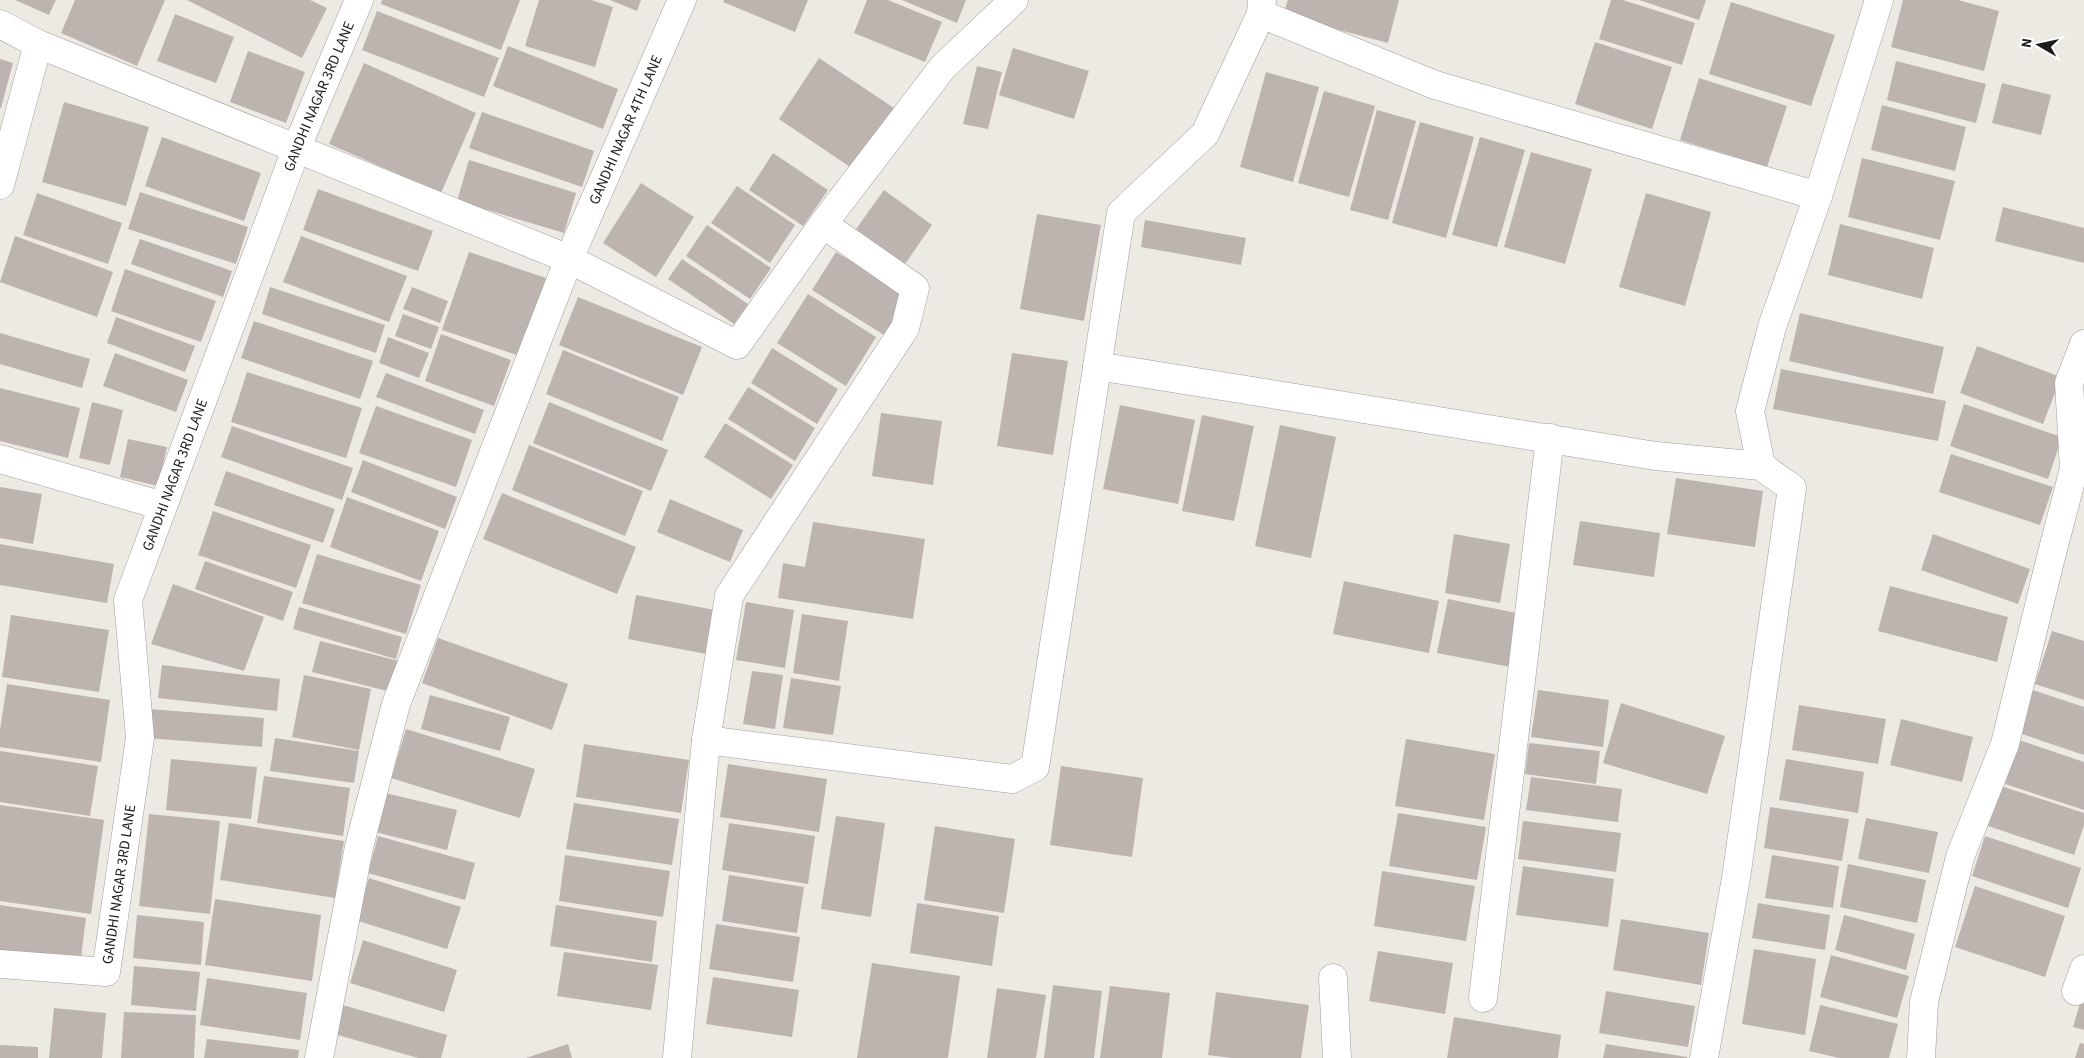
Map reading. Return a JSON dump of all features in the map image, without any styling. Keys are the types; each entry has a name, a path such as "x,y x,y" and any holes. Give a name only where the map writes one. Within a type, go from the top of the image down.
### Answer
{"street":[{"name":"GANDHI NAGAR 3RD LANE","path":"0,964 106,972 140,738 128,600 297,147 359,0"},
{"name":"GANDHI NAGAR 4TH LANE","path":"319,1058 359,847 396,704 569,260 682,0"},
{"path":"0,24 38,44 297,147 569,260 737,345 823,224 943,67 1014,0"},
{"path":"1761,466 1750,411 1772,327 1818,196 1878,0"},
{"path":"706,740 1012,779 1035,767 1121,213 1205,134 1262,7 1435,86 1818,196"},
{"path":"0,185 38,44"},
{"path":"677,1058 706,740 729,596 905,328 915,288 823,224"},
{"path":"1921,1058 1924,1002 1960,856 2005,744 2050,557 2074,469 2069,383 2084,344"},
{"path":"1097,366 1656,456 1761,466 1792,488 1736,878 1704,1058"},
{"path":"1483,998 1550,438"},
{"path":"0,459 163,506"},
{"path":"1333,978 1337,1058"}],"building":[{"path":"15,0 56,0 49,15"},
{"path":"75,0 165,0 137,66 61,33"},
{"path":"187,0 310,0 327,8 302,58"},
{"path":"382,0 520,0 501,50 381,4"},
{"path":"539,0 591,0 613,7 595,67 525,46"},
{"path":"610,0 641,0 637,11"},
{"path":"724,0 808,0 795,32 723,2"},
{"path":"867,0 888,0 942,22 925,62 854,33"},
{"path":"902,0 966,0 957,23"},
{"path":"1288,0 1399,0 1388,43 1283,15"},
{"path":"1611,0 1623,0 1695,23 1682,65 1599,39"},
{"path":"1639,0 1706,0 1699,20"},
{"path":"1903,0 1958,0 1999,11 1984,71 1891,47"},
{"path":"1731,2 1835,35 1811,106 1709,74"},
{"path":"377,11 499,58 484,97 362,50"},
{"path":"175,14 234,37 216,83 157,61"},
{"path":"1595,42 1672,67 1652,129 1575,104"},
{"path":"508,46 618,89 603,129 493,86"},
{"path":"1013,48 1089,71 1074,119 999,95"},
{"path":"248,51 305,72 286,123 230,102"},
{"path":"819,58 894,108 853,169 779,119"},
{"path":"0,59 13,63 1,108 0,108"},
{"path":"1896,61 1986,84 1976,123 1887,100"},
{"path":"364,63 476,113 441,193 329,144"},
{"path":"977,66 1002,72 988,129 963,124"},
{"path":"1266,72 1319,87 1293,182 1240,167"},
{"path":"1699,78 1787,106 1767,167 1680,140"},
{"path":"2002,83 2051,95 2041,135 1992,123"},
{"path":"1324,91 1375,106 1349,197 1298,183"},
{"path":"64,102 149,127 126,206 42,182"},
{"path":"1882,105 1966,127 1955,171 1871,150"},
{"path":"1377,110 1416,121 1388,220 1350,210"},
{"path":"482,112 594,151 582,187 469,148"},
{"path":"1420,122 1474,137 1446,238 1392,223"},
{"path":"162,137 261,173 244,221 145,186"},
{"path":"1480,137 1525,150 1497,247 1452,235"},
{"path":"1531,152 1592,169 1565,264 1504,247"},
{"path":"773,153 828,190 803,226 749,190"},
{"path":"1862,158 1955,181 1940,240 1848,217"},
{"path":"469,160 576,193 564,233 457,201"},
{"path":"641,183 694,217 656,277 603,243"},
{"path":"737,186 795,225 770,263 711,223"},
{"path":"318,189 433,231 418,271 303,230"},
{"path":"884,190 932,225 905,264 856,229"},
{"path":"140,192 248,227 236,264 128,229"},
{"path":"37,193 122,223 108,264 23,235"},
{"path":"1646,193 1711,212 1685,306 1619,287"},
{"path":"2003,207 2084,228 2084,263 1995,241"},
{"path":"1037,214 1101,225 1084,321 1020,309"},
{"path":"1145,220 1246,238 1241,265 1141,247"},
{"path":"1840,224 1934,248 1922,299 1828,275"},
{"path":"707,225 771,268 750,299 686,256"},
{"path":"15,236 113,272 97,317 0,282"},
{"path":"301,236 407,276 389,322 283,282"},
{"path":"140,239 232,271 223,297 131,264"},
{"path":"469,252 546,278 520,356 442,330"},
{"path":"836,252 908,296 884,335 812,290"},
{"path":"682,259 748,304 734,324 668,279"},
{"path":"125,269 216,301 201,342 111,311"},
{"path":"270,287 385,325 376,353 262,314"},
{"path":"412,287 448,301 440,323 403,309"},
{"path":"808,294 876,337 846,386 777,343"},
{"path":"578,297 702,347 683,395 559,345"},
{"path":"1800,313 1944,347 1933,394 1789,361"},
{"path":"403,314 439,327 431,349 395,336"},
{"path":"116,317 195,346 185,372 107,343"},
{"path":"254,321 373,361 360,399 241,358"},
{"path":"0,333 90,359 82,388 0,364"},
{"path":"441,334 511,360 494,406 425,381"},
{"path":"388,337 429,353 419,378 379,363"},
{"path":"1977,346 2061,377 2043,424 1960,393"},
{"path":"772,348 838,389 817,424 751,383"},
{"path":"563,350 679,397 662,441 546,394"},
{"path":"115,353 188,380 176,412 103,386"},
{"path":"1012,353 1068,361 1053,455 997,446"},
{"path":"1781,369 1946,401 1938,441 1773,409"},
{"path":"247,372 362,408 346,458 231,422"},
{"path":"386,373 484,410 475,434 376,397"},
{"path":"748,387 815,428 795,461 728,419"},
{"path":"0,388 80,408 68,458 0,441"},
{"path":"92,402 123,410 110,465 79,458"},
{"path":"549,402 668,450 651,491 533,443"},
{"path":"1964,404 2062,437 2048,479 1950,446"},
{"path":"1120,405 1195,420 1178,504 1103,489"},
{"path":"376,406 472,440 456,487 359,453"},
{"path":"881,413 942,421 933,485 872,476"},
{"path":"1202,415 1254,426 1234,521 1182,511"},
{"path":"725,423 793,465 771,499 704,457"},
{"path":"1280,425 1336,437 1311,558 1255,546"},
{"path":"232,426 353,468 342,500 221,457"},
{"path":"128,439 167,447 158,486 120,477"},
{"path":"529,445 643,491 625,536 512,490"},
{"path":"1951,454 2053,487 2040,525 1939,492"},
{"path":"363,460 457,497 445,529 351,492"},
{"path":"226,471 335,509 323,543 214,505"},
{"path":"1676,478 1763,491 1755,547 1667,534"},
{"path":"0,487 42,494 33,544 0,538"},
{"path":"502,493 636,547 617,594 483,539"},
{"path":"347,497 439,531 421,581 330,547"},
{"path":"670,499 743,530 730,562 657,532"},
{"path":"213,511 311,545 296,588 198,555"},
{"path":"1580,521 1660,533 1654,577 1573,565"},
{"path":"813,522 925,539 913,619 778,598 783,563 805,567"},
{"path":"1454,534 1510,544 1500,603 1445,593"},
{"path":"1933,534 2030,569 2018,604 1921,570"},
{"path":"0,544 114,564 107,603 0,585"},
{"path":"317,554 421,585 406,634 302,603"},
{"path":"205,561 293,592 283,621 195,589"},
{"path":"1344,581 1439,601 1429,653 1333,634"},
{"path":"173,584 264,617 244,671 151,644"},
{"path":"1890,586 2008,617 1997,662 1878,631"},
{"path":"636,595 715,610 706,654 628,639"},
{"path":"1448,599 1521,614 1510,667 1437,653"},
{"path":"746,602 794,610 785,668 736,660"},
{"path":"299,607 402,637 396,659 293,629"},
{"path":"802,614 848,621 839,681 793,673"},
{"path":"11,615 109,630 99,692 2,677"},
{"path":"2052,631 2084,641 2084,700 2035,684"},
{"path":"438,638 568,684 552,730 422,683"},
{"path":"320,641 399,661 391,692 312,672"},
{"path":"162,665 280,679 277,711 158,698"},
{"path":"752,671 783,675 775,729 743,724"},
{"path":"304,675 371,689 359,750 292,737"},
{"path":"791,678 841,686 833,735 783,728"},
{"path":"7,684 110,700 101,762 0,747 0,730"},
{"path":"1538,690 1609,700 1603,747 1531,737"},
{"path":"2033,690 2084,707 2084,755 2019,733"},
{"path":"430,695 510,717 500,751 421,729"},
{"path":"1621,703 1725,736 1707,794 1603,763"},
{"path":"1799,705 1886,719 1878,764 1792,750"},
{"path":"149,709 264,718 262,747 147,738"},
{"path":"1901,719 1973,737 1962,782 1890,765"},
{"path":"406,729 535,769 520,818 391,778"},
{"path":"275,738 359,751 354,783 270,771"},
{"path":"1406,739 1495,754 1484,820 1395,806"},
{"path":"2019,740 2084,762 2084,810 2005,784"},
{"path":"1529,743 1600,751 1596,784 1525,774"},
{"path":"584,744 689,760 681,813 576,797"},
{"path":"0,751 98,766 90,816 0,802"},
{"path":"171,759 257,767 251,819 166,810"},
{"path":"1786,759 1864,772 1858,813 1779,800"},
{"path":"728,764 827,779 819,832 720,817"},
{"path":"1061,766 1143,778 1132,857 1050,845"},
{"path":"264,776 350,788 343,836 257,823"},
{"path":"1531,777 1622,789 1618,822 1526,810"},
{"path":"2001,786 2084,813 2084,825 2074,855 1988,826"},
{"path":"385,793 457,810 447,850 375,832"},
{"path":"574,803 679,819 672,865 566,849"},
{"path":"0,805 104,820 91,914 0,901"},
{"path":"1770,807 1849,819 1842,861 1764,848"},
{"path":"1398,813 1486,827 1477,880 1389,866"},
{"path":"149,814 220,821 210,914 139,906"},
{"path":"836,816 885,823 871,917 821,909"},
{"path":"1866,818 1938,832 1929,873 1858,859"},
{"path":"1523,821 1621,833 1616,872 1518,859"},
{"path":"229,823 344,841 335,898 220,880"},
{"path":"729,823 815,836 808,884 722,870"},
{"path":"935,826 1015,839 1004,913 924,900"},
{"path":"378,836 475,863 465,900 368,873"},
{"path":"1985,836 2081,868 2068,908 1972,876"},
{"path":"565,855 670,871 663,917 559,901"},
{"path":"1772,855 1839,866 1833,908 1765,898"},
{"path":"1848,864 1926,880 1917,923 1840,907"},
{"path":"1523,866 1614,879 1608,927 1516,915"},
{"path":"1382,871 1475,886 1466,941 1374,926"},
{"path":"729,875 804,887 797,933 722,921"},
{"path":"369,878 461,907 447,949 355,920"},
{"path":"1975,886 2065,916 2045,977 1955,947"},
{"path":"215,899 321,915 312,981 205,965"},
{"path":"917,903 999,916 992,966 910,953"},
{"path":"1758,903 1830,915 1825,950 1752,938"},
{"path":"0,905 86,918 80,965 0,954"},
{"path":"556,905 657,921 652,962 550,946"},
{"path":"137,915 204,922 201,965 133,958"},
{"path":"1844,915 1915,934 1906,970 1835,950"},
{"path":"1621,919 1709,933 1701,985 1613,970"},
{"path":"716,924 800,937 793,982 709,969"},
{"path":"363,940 457,970 444,1012 350,983"},
{"path":"1754,949 1816,959 1805,1035 1742,1024"},
{"path":"1378,951 1453,963 1445,1014 1369,1001"},
{"path":"564,952 658,965 651,1010 557,996"},
{"path":"1831,955 1909,976 1897,1018 1820,997"},
{"path":"872,963 960,976 948,1058 857,1058"},
{"path":"134,966 200,972 196,1011 131,1005"},
{"path":"713,977 799,990 792,1037 706,1024"},
{"path":"207,978 307,993 300,1040 200,1025"},
{"path":"1053,985 1102,991 1094,1058 1044,1058"},
{"path":"1110,986 1170,993 1162,1058 1100,1058"},
{"path":"997,988 1046,995 1036,1058 987,1058"},
{"path":"1606,991 1695,1006 1688,1047 1599,1033"},
{"path":"1216,992 1309,1005 1301,1058 1231,1058 1208,1055"},
{"path":"2084,993 2084,1030 2073,1027"},
{"path":"339,1004 447,1035 441,1058 418,1058 331,1033"},
{"path":"1820,1005 1898,1024 1889,1058 1839,1058 1809,1051"},
{"path":"54,1008 106,1013 102,1058 49,1058"},
{"path":"124,1012 196,1015 194,1058 121,1058"},
{"path":"1454,1017 1561,1035 1558,1058 1447,1058"},
{"path":"207,1039 299,1050 298,1058 204,1058"},
{"path":"2080,1043 2084,1044 2084,1058 2075,1058"},
{"path":"568,1044 572,1058 526,1058"},
{"path":"1606,1044 1687,1057 1687,1058 1603,1058"},
{"path":"0,1045 38,1047 38,1058 0,1058"}]}
